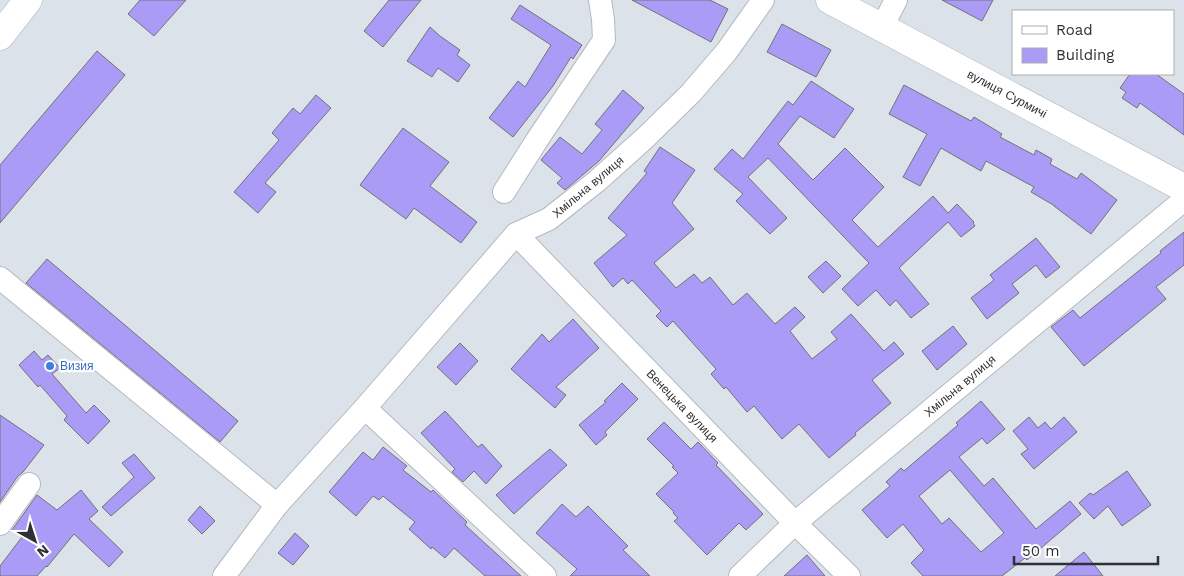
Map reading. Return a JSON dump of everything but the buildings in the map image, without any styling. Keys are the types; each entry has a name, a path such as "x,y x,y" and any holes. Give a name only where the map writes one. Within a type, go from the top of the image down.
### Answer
{"main road":[{"path":"0,36 28,0"},
{"name":"вулиця Сурмичі","path":"830,0 1184,188"}],"street":[{"path":"504,192 604,40 600,0"},
{"name":"Хмільна вулиця","path":"224,576 278,505 516,234 549,219 597,181 645,138 691,93 727,51 763,0"},
{"path":"882,27 896,0"},
{"name":"Хмільна вулиця","path":"740,576 796,523 1184,200"},
{"name":"Венецька вулиця","path":"516,234 849,576"},
{"path":"0,278 278,505"},
{"path":"365,408 545,576"},
{"path":"0,524 29,484"}],"place":[{"name":"Визия","path":"50,366"}]}
